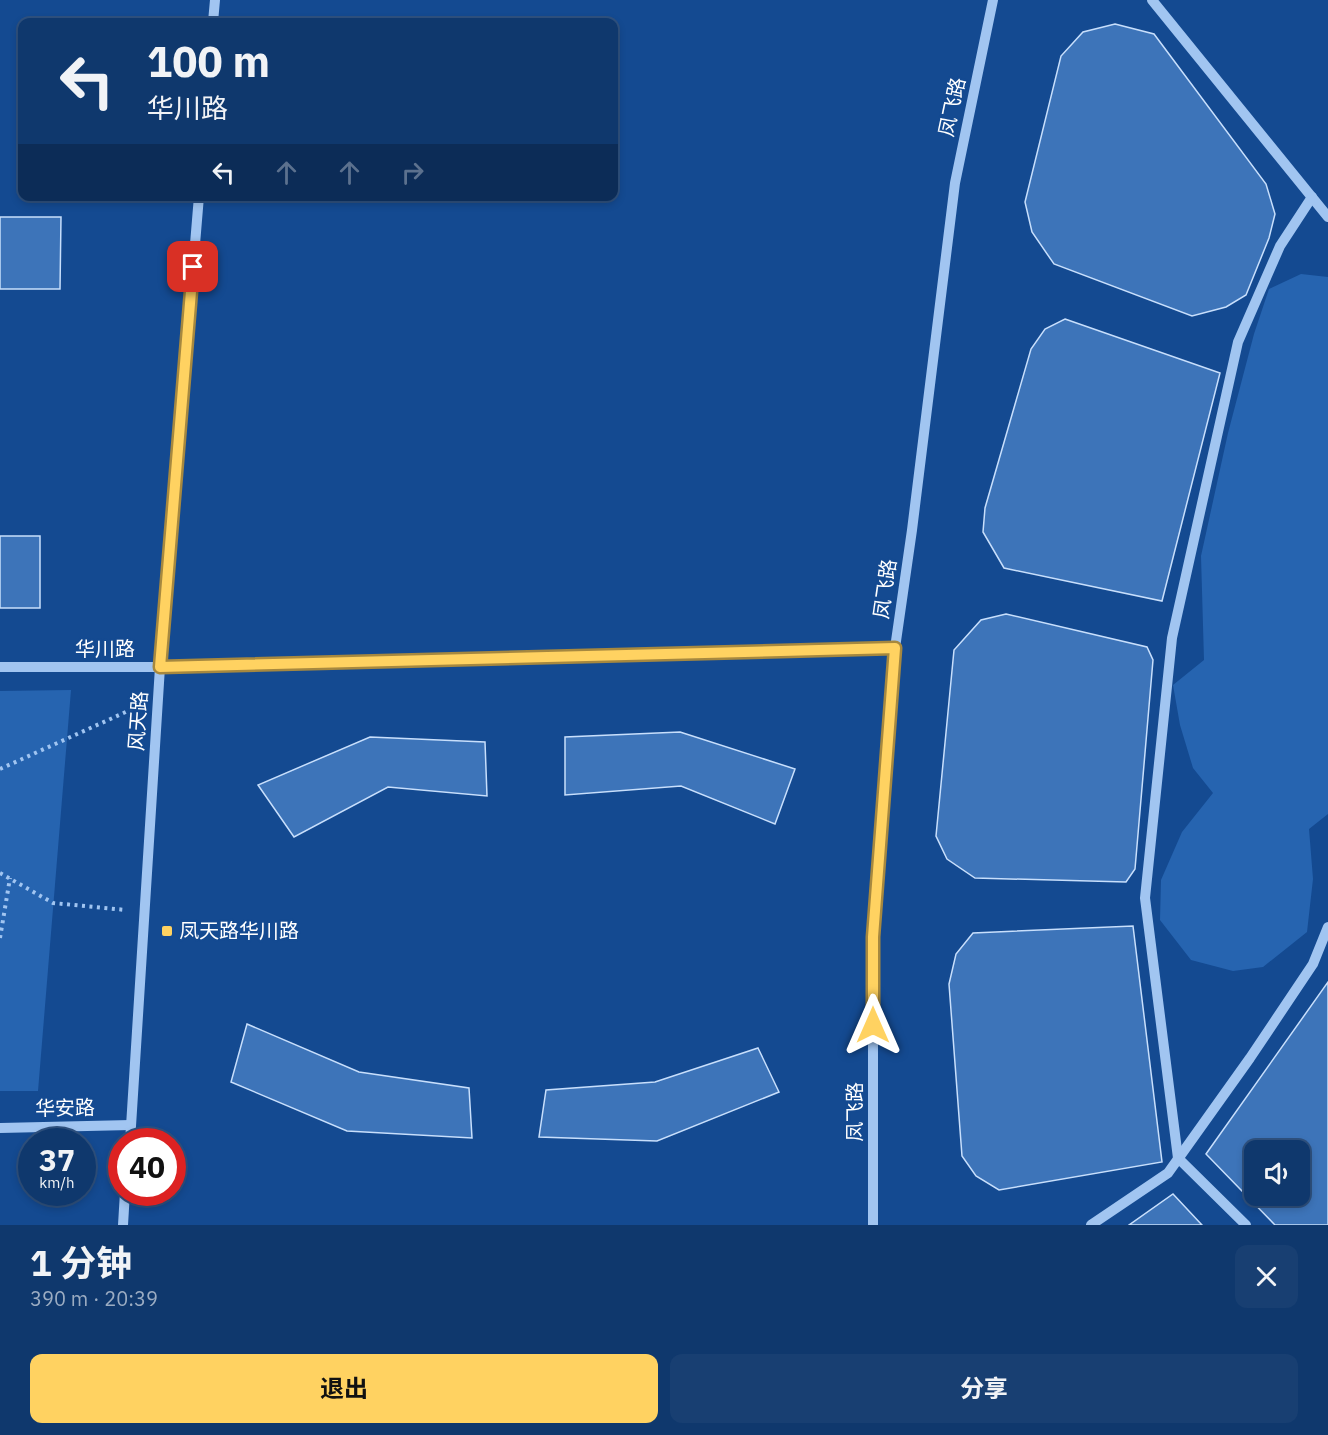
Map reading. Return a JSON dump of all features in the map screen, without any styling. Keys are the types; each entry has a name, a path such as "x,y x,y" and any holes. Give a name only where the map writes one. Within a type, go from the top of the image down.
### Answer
{"street":[{"path":"213,18 215,0"},
{"name":"凤飞路","path":"873,1225 873,937 895,648 914,519 955,183 993,0"},
{"path":"1152,0 1328,217"},
{"path":"1246,1225 1178,1158 1145,898 1172,638 1238,342 1280,246 1312,197"},
{"name":"风天路","path":"131,1128 160,667 199,201"},
{"name":"华川路","path":"0,667 160,667 895,648"},
{"path":"1091,1225 1168,1173 1250,1058 1313,964 1328,927"},
{"name":"华安路","path":"0,1128 131,1125"},
{"path":"123,1225 124,1206"}],"path":[{"path":"0,769 67,741 158,698"},
{"path":"0,873 53,903 145,912"},
{"path":"0,938 10,878"}],"shaded area":[{"path":"1301,274 1328,277 1328,814 1309,829 1313,879 1307,932 1263,967 1233,971 1191,960 1160,920 1161,880 1182,832 1213,793 1193,768 1180,725 1173,685 1204,660 1201,556 1228,433 1254,334 1269,289"},
{"path":"71,690 38,1091 0,1091 0,691"}],"building":[{"path":"1115,24 1154,34 1266,184 1275,214 1269,238 1246,295 1226,307 1192,316 1054,264 1032,232 1025,202 1061,56 1083,32"},
{"path":"0,217 61,217 60,289 0,289"},
{"path":"1065,319 1220,373 1162,601 1004,568 983,532 985,508 1031,349 1045,329"},
{"path":"0,536 40,536 40,608 0,608"},
{"path":"1006,614 1147,647 1153,660 1135,869 1126,882 975,878 947,859 936,836 954,650 981,620"},
{"path":"680,732 795,769 775,824 681,786 565,795 565,737"},
{"path":"370,737 485,742 487,796 388,787 294,837 258,785"},
{"path":"1133,926 1162,1162 999,1190 976,1176 962,1156 949,984 956,954 973,933"},
{"path":"1328,982 1328,1225 1275,1225 1257,1206 1310,1206 1310,1140 1244,1140 1244,1193 1206,1154"},
{"path":"247,1024 359,1072 469,1088 472,1138 347,1131 231,1082"},
{"path":"758,1048 779,1092 657,1141 539,1137 546,1090 655,1082"},
{"path":"1173,1194 1202,1225 1129,1225"}],"place":[{"name":"凤天路华川路","path":"167,931"}],"route":[{"path":"193,267 160,667 895,648 873,937 873,1025"}]}
